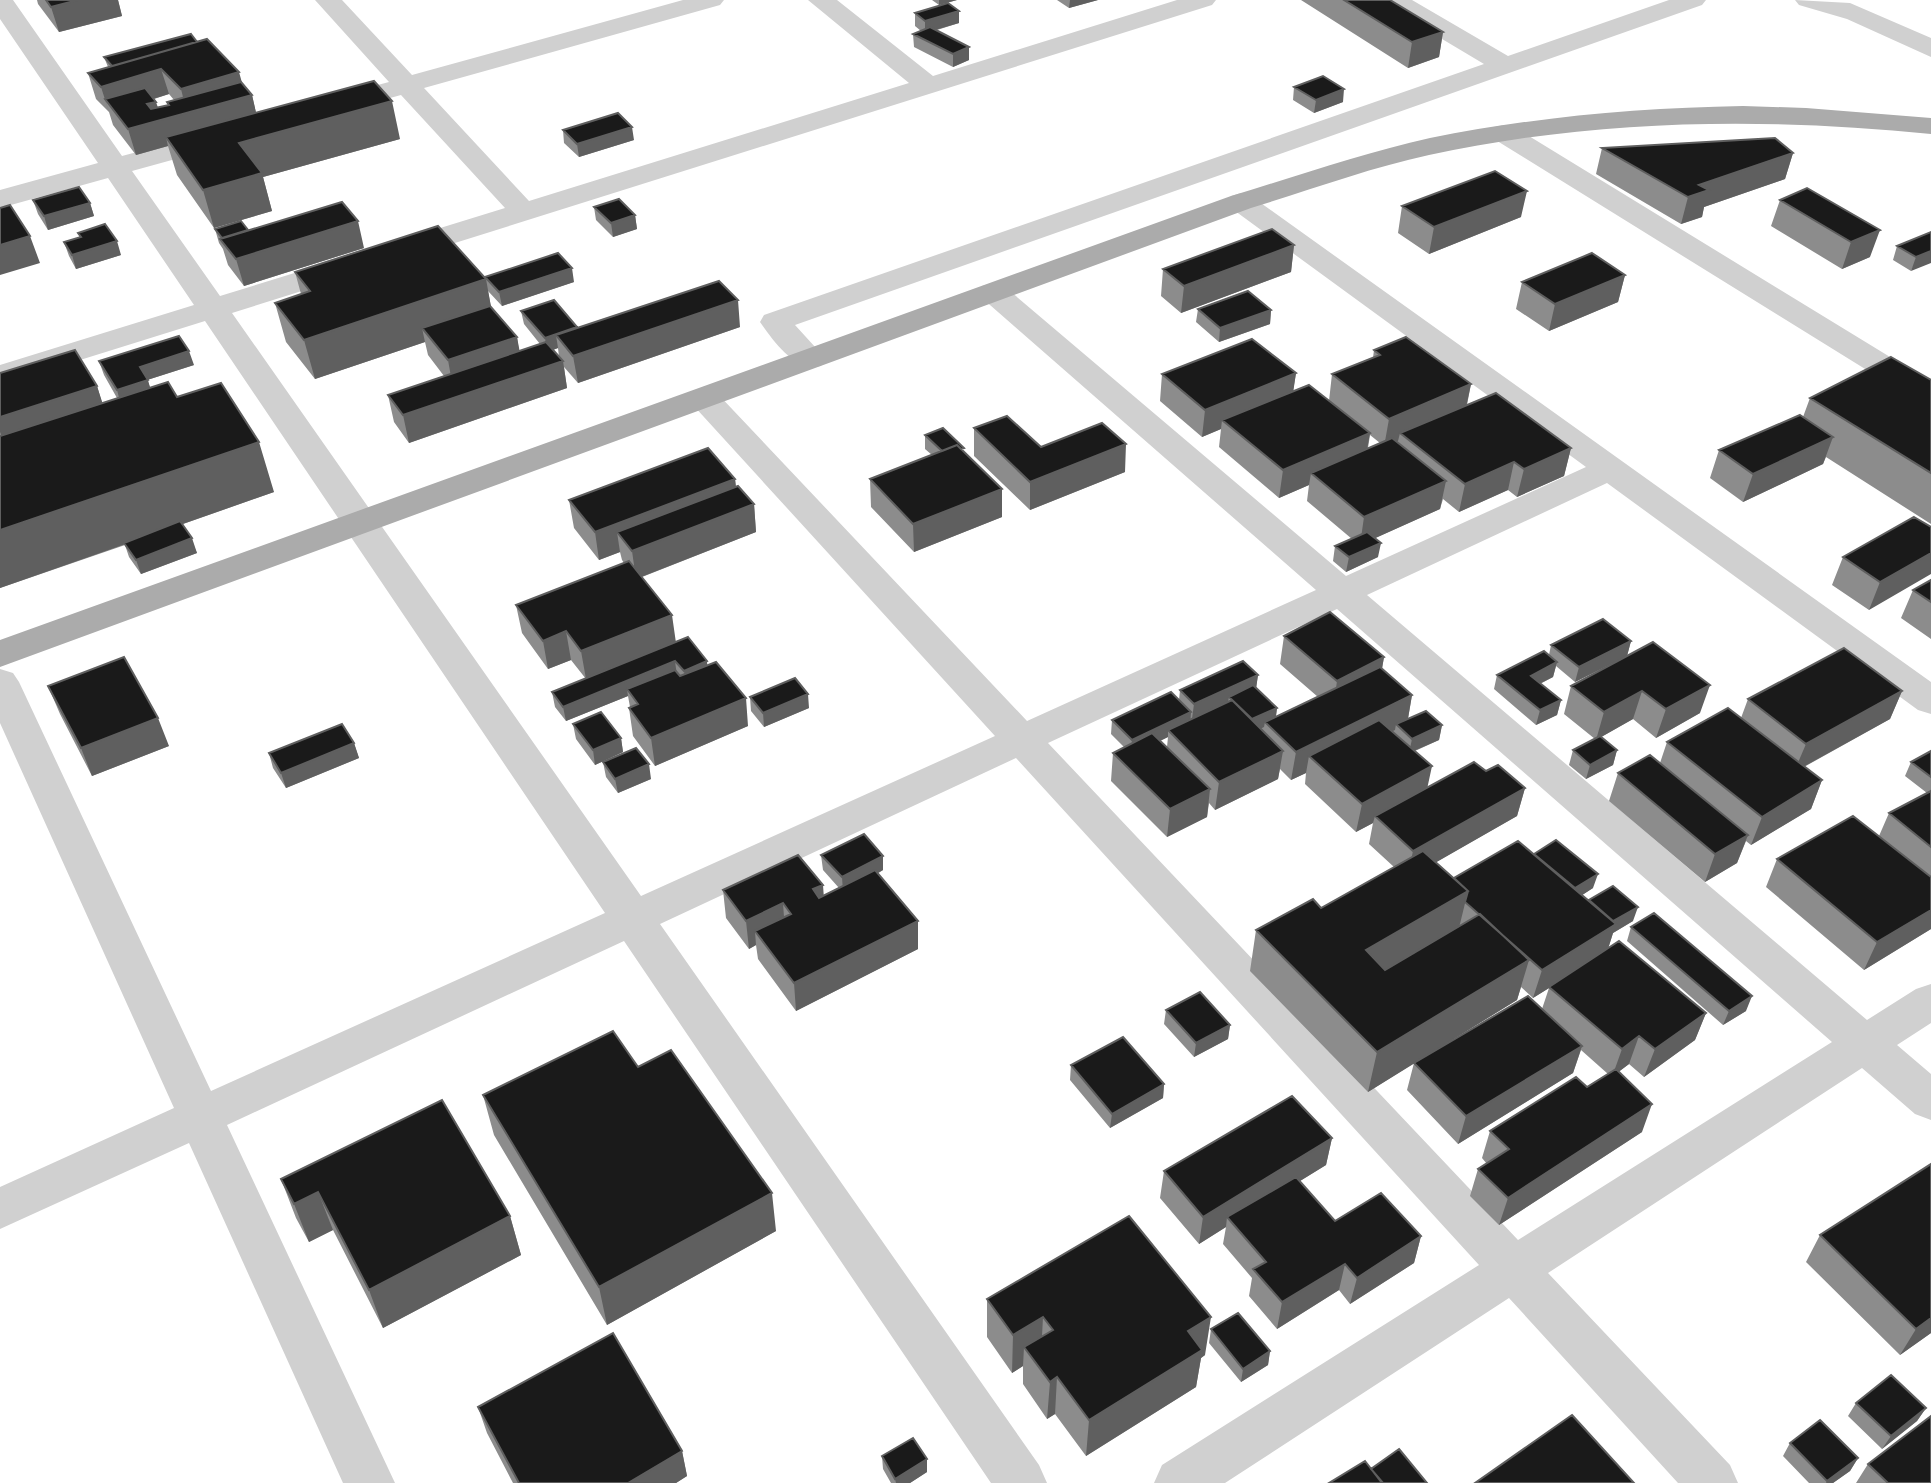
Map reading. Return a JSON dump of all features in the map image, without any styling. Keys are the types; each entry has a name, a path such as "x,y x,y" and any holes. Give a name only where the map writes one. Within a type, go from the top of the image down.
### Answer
{"main road":[{"path":"0,654 1241,202 1427,147 1567,123 1718,116 1874,119 1931,126"}],"street":[{"path":"0,0 632,918 1012,1480"},
{"path":"328,0 524,212"},
{"path":"314,111 669,5 711,0"},
{"path":"821,0 929,86"},
{"path":"0,375 1203,0"},
{"path":"1394,0 1506,66"},
{"path":"810,359 775,322 1693,0"},
{"path":"1808,0 1846,8 1885,23 1931,48"},
{"path":"0,199 247,130"},
{"path":"1504,133 1931,396"},
{"path":"1241,202 1931,701"},
{"path":"993,292 1931,1101"},
{"path":"704,398 1712,1483"},
{"path":"0,1209 1609,469"},
{"path":"0,682 369,1483"},
{"path":"1180,1483 1931,1001"}],"building":[{"path":"46,0 78,0 51,7"},
{"path":"1344,0 1390,0 1443,32 1412,42"},
{"path":"948,3 959,11 925,21 915,13"},
{"path":"930,27 969,47 953,54 913,34"},
{"path":"191,34 197,42 112,66 104,57"},
{"path":"207,39 239,72 181,89 161,69 101,87 88,73"},
{"path":"1323,76 1344,89 1316,100 1294,87"},
{"path":"374,81 392,101 239,143 262,173 203,190 166,137"},
{"path":"241,82 252,95 128,129 105,99 145,88 156,102 147,104 151,109 169,105 167,102"},
{"path":"618,113 632,127 577,144 563,130"},
{"path":"1775,138 1793,153 1699,185 1709,190 1688,197 1602,148"},
{"path":"1495,171 1527,191 1434,227 1402,206"},
{"path":"79,187 90,203 44,216 33,200"},
{"path":"1807,188 1880,230 1851,242 1780,200"},
{"path":"619,199 635,215 611,223 594,207"},
{"path":"342,202 358,221 236,259 220,239"},
{"path":"10,205 30,236 0,245 0,208"},
{"path":"241,221 248,230 222,238 215,229"},
{"path":"105,224 117,241 72,255 64,242 81,237 78,233"},
{"path":"438,226 486,279 304,340 275,303 310,291 295,272"},
{"path":"1272,229 1294,245 1184,286 1163,269"},
{"path":"1931,232 1931,251 1916,257 1897,246"},
{"path":"558,253 572,268 499,292 485,277"},
{"path":"1592,253 1625,275 1555,304 1522,282"},
{"path":"719,281 738,300 573,356 556,335"},
{"path":"1248,291 1271,310 1220,328 1198,309"},
{"path":"554,300 577,327 545,338 521,311"},
{"path":"490,306 517,337 448,360 422,328"},
{"path":"179,336 189,351 140,367 148,380 117,390 99,361"},
{"path":"1406,337 1471,384 1389,419 1332,374 1380,355 1374,350"},
{"path":"1252,339 1296,373 1205,410 1162,374"},
{"path":"546,342 563,361 403,415 388,395"},
{"path":"75,350 97,386 0,417 0,373"},
{"path":"1891,357 1931,380 1931,473 1810,398"},
{"path":"168,382 177,397 221,383 259,442 0,530 0,436"},
{"path":"1309,385 1370,433 1283,470 1222,420"},
{"path":"1496,393 1571,448 1524,469 1514,462 1465,484 1400,433"},
{"path":"1800,415 1833,437 1753,474 1719,450"},
{"path":"1007,416 1041,447 1102,423 1126,444 1030,482 974,428"},
{"path":"943,428 964,448 961,449 957,445 942,451 925,435"},
{"path":"1392,438 1446,481 1364,517 1311,473"},
{"path":"957,445 1002,489 913,524 870,479"},
{"path":"708,448 735,479 595,532 569,500"},
{"path":"738,486 754,504 632,551 617,532"},
{"path":"1914,517 1931,527 1931,553 1880,582 1843,557"},
{"path":"180,521 192,538 136,560 124,543"},
{"path":"1367,532 1381,543 1349,557 1335,546"},
{"path":"629,561 672,615 581,651 566,631 543,641 516,605"},
{"path":"1931,580 1931,602 1913,590"},
{"path":"1330,612 1384,657 1337,681 1284,636"},
{"path":"1603,619 1631,641 1579,667 1551,645"},
{"path":"688,637 707,661 684,671 675,661 563,707 552,692"},
{"path":"1653,642 1710,685 1666,709 1642,691 1604,712 1571,686"},
{"path":"1844,648 1902,691 1806,744 1748,699"},
{"path":"1544,651 1557,662 1531,676 1561,700 1540,710 1497,675"},
{"path":"124,657 158,718 81,748 48,686"},
{"path":"1243,661 1258,675 1194,704 1180,690"},
{"path":"716,662 746,698 651,738 629,708 638,704 627,689 675,670 680,676"},
{"path":"1380,667 1412,695 1296,752 1265,722"},
{"path":"795,678 808,694 763,713 750,697"},
{"path":"1253,685 1277,708 1252,719 1229,697"},
{"path":"1171,692 1191,712 1132,740 1112,720"},
{"path":"1232,700 1283,751 1219,782 1168,730"},
{"path":"1728,708 1822,780 1762,817 1667,742"},
{"path":"1426,711 1442,725 1412,739 1396,724"},
{"path":"601,712 621,738 593,750 573,724"},
{"path":"1379,720 1432,766 1362,804 1309,756"},
{"path":"342,724 354,743 281,773 269,753"},
{"path":"1152,733 1210,789 1170,809 1113,753"},
{"path":"1600,736 1617,750 1590,765 1573,750"},
{"path":"636,748 649,764 615,779 603,762"},
{"path":"1931,751 1931,777 1911,762"},
{"path":"1650,755 1748,835 1715,854 1618,773"},
{"path":"1474,762 1486,771 1498,765 1525,788 1413,851 1375,816"},
{"path":"1931,791 1931,847 1889,813"},
{"path":"1853,816 1931,877 1931,910 1877,942 1777,859"},
{"path":"864,834 883,856 842,877 821,855"},
{"path":"1556,840 1598,874 1575,888 1534,854"},
{"path":"1518,841 1616,924 1542,970 1465,902 1468,891 1454,878"},
{"path":"1423,851 1468,891 1366,950 1385,970 1480,914 1529,960 1377,1052 1256,930 1313,899 1321,908"},
{"path":"798,855 823,885 813,889 819,898 875,870 918,921 794,983 755,931 791,914 783,903 746,921 723,890"},
{"path":"1613,886 1638,907 1613,921 1589,900"},
{"path":"1654,913 1752,996 1729,1011 1631,927"},
{"path":"1619,941 1706,1013 1655,1049 1639,1036 1622,1049 1549,987"},
{"path":"1200,992 1230,1025 1196,1043 1166,1010"},
{"path":"1528,996 1582,1046 1466,1116 1414,1063"},
{"path":"613,1031 638,1067 671,1050 772,1193 599,1287 483,1095"},
{"path":"1123,1037 1164,1084 1112,1114 1071,1065"},
{"path":"1616,1069 1652,1104 1508,1198 1478,1169 1509,1149 1490,1131 1576,1077 1587,1087"},
{"path":"1292,1096 1332,1138 1203,1217 1164,1171"},
{"path":"442,1100 510,1216 369,1290 318,1192 294,1204 281,1179"},
{"path":"1931,1164 1931,1318 1916,1329 1820,1235"},
{"path":"1296,1177 1335,1221 1381,1193 1421,1236 1357,1278 1345,1264 1282,1302 1253,1269 1266,1262 1227,1217"},
{"path":"1129,1216 1211,1317 1188,1331 1202,1350 1089,1420 1057,1377 1050,1382 1024,1347 1053,1330 1043,1317 1013,1335 987,1299"},
{"path":"1238,1313 1270,1351 1243,1369 1211,1329"},
{"path":"613,1333 682,1451 628,1483 519,1483 478,1407"},
{"path":"1891,1375 1926,1408 1891,1436 1856,1403"},
{"path":"1572,1415 1634,1483 1475,1483"},
{"path":"1931,1416 1931,1483 1888,1483 1868,1464"},
{"path":"1820,1420 1858,1458 1827,1481 1790,1443"},
{"path":"913,1438 927,1459 895,1479 882,1456"},
{"path":"1399,1449 1427,1483 1383,1483 1371,1469"},
{"path":"1365,1461 1382,1483 1329,1483"}]}
